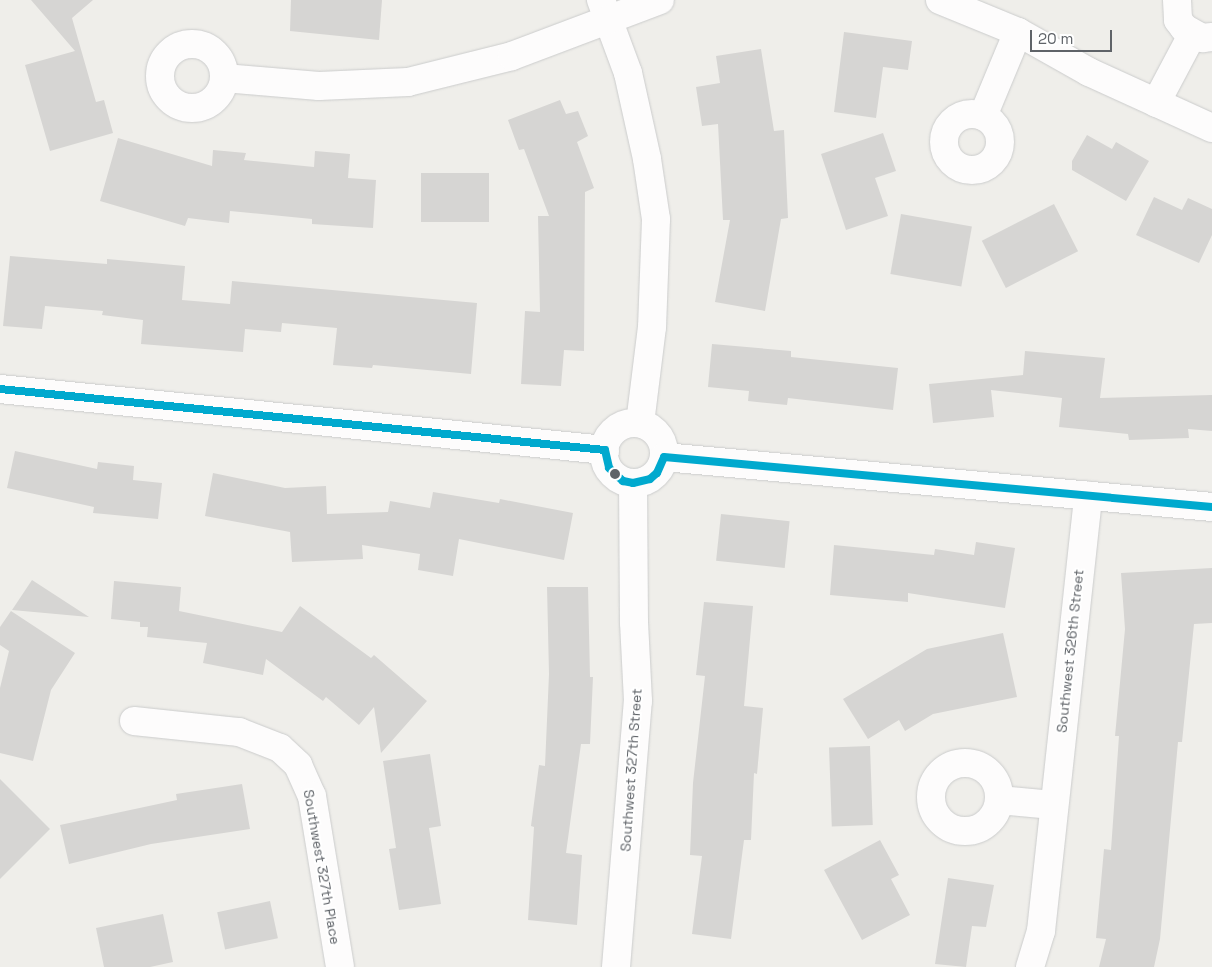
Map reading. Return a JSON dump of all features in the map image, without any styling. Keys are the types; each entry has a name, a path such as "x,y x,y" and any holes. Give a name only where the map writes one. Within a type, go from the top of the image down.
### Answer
{"street":[{"path":"224,78 319,86 408,82 512,56 604,9 660,0"},
{"path":"940,0 1018,32 1089,72 1212,128"},
{"path":"1156,103 1202,36 1178,20 1177,0"},
{"path":"604,9 628,73 647,158 656,219 652,328 640,424"},
{"path":"983,116 1018,32"},
{"path":"0,389 605,450"},
{"path":"640,424 656,432 661,439 664,457 657,473 650,479 633,483 615,476 608,468 605,450 607,440 621,426 640,424"},
{"path":"664,457 1212,507"},
{"name":"Southwest 327th Street","path":"616,967 638,701 634,622 633,483"},
{"name":"Southwest 326th Street","path":"1030,967 1041,931 1088,496"},
{"name":"Southwest 327th Place","path":"134,721 239,732 280,748 298,764 312,796 340,967"},
{"path":"999,800 1053,806"}],"building":[{"path":"31,0 93,0 72,18 96,102 104,100 113,133 50,151 25,65 75,51"},
{"path":"291,0 382,0 379,40 290,31"},
{"path":"844,32 912,41 908,70 883,67 876,118 834,112"},
{"path":"761,49 774,131 784,130 788,218 781,219 765,311 715,302 730,220 723,220 718,124 702,126 696,87 720,83 716,56"},
{"path":"560,100 566,114 578,111 588,136 577,142 594,188 585,192 584,351 564,350 561,386 521,384 525,311 540,312 538,216 549,216 524,149 519,150 508,120"},
{"path":"883,133 896,171 875,178 888,216 846,230 821,154"},
{"path":"1087,135 1112,149 1116,142 1149,161 1126,201 1072,170 1072,161"},
{"path":"118,138 212,166 213,150 246,153 244,160 314,167 315,151 350,154 348,178 376,180 373,228 312,224 312,219 230,211 229,223 188,218 185,226 100,201"},
{"path":"421,173 489,173 489,222 421,222"},
{"path":"1154,197 1182,210 1188,198 1212,209 1212,235 1199,263 1136,235"},
{"path":"1054,204 1078,251 1006,288 982,241"},
{"path":"901,214 972,227 961,287 890,274"},
{"path":"10,256 107,264 107,259 185,266 182,300 230,304 232,281 477,303 471,374 373,365 372,368 333,365 337,328 282,323 281,332 245,329 243,352 141,344 143,320 102,315 103,311 45,306 42,329 3,326"},
{"path":"712,344 791,351 791,357 898,368 893,410 788,398 787,405 748,401 749,391 708,387"},
{"path":"1025,351 1105,358 1100,398 1212,395 1212,431 1188,429 1189,438 1129,440 1128,434 1059,427 1062,398 991,390 994,417 933,423 929,384 1023,375"},
{"path":"15,451 97,469 98,462 134,466 133,480 162,483 158,519 93,513 94,507 7,488"},
{"path":"213,473 285,488 326,486 327,514 388,512 390,501 430,508 433,492 499,503 500,499 573,513 564,560 459,539 453,576 418,570 420,554 362,545 363,559 292,562 290,532 205,516"},
{"path":"721,514 790,521 785,568 716,561"},
{"path":"976,542 1015,548 1005,608 908,593 908,602 830,595 834,545 934,555 935,549 974,555"},
{"path":"1212,568 1212,623 1194,624 1182,742 1178,742 1160,939 1154,967 1099,967 1106,939 1096,938 1104,849 1111,850 1119,736 1115,736 1125,629 1121,573"},
{"path":"32,580 89,617 12,610"},
{"path":"114,581 181,587 179,611 282,632 300,606 371,658 374,655 427,701 381,753 374,707 359,725 326,697 323,701 266,659 263,675 203,663 207,643 147,637 148,627 140,627 140,622 111,619"},
{"path":"547,587 588,587 590,677 593,677 590,744 581,744 566,853 582,855 577,925 528,920 534,827 531,826 539,765 545,766 549,674"},
{"path":"704,602 753,606 744,706 763,708 757,774 754,773 751,840 744,840 731,939 692,934 702,856 690,855 693,783 705,676 696,675"},
{"path":"11,611 75,653 51,690 33,761 0,753 0,688 9,651 0,645 0,627"},
{"path":"1003,633 1017,697 933,714 905,731 899,720 868,739 843,699 927,649"},
{"path":"870,746 873,825 832,826 829,747"},
{"path":"430,754 441,826 429,828 441,904 399,910 389,849 396,848 383,761"},
{"path":"0,779 50,829 0,879"},
{"path":"242,784 250,829 151,844 69,864 60,825 177,800 176,794"},
{"path":"880,840 899,875 891,879 910,915 862,940 824,870"},
{"path":"948,878 994,885 986,927 972,926 966,967 935,964"},
{"path":"270,901 278,938 225,949 217,912"},
{"path":"163,914 173,962 150,967 104,967 96,928"}],"transit line":[{"path":"0,389 605,450 609,468 623,481 633,483 650,479 657,473 664,457 1212,507"}]}
